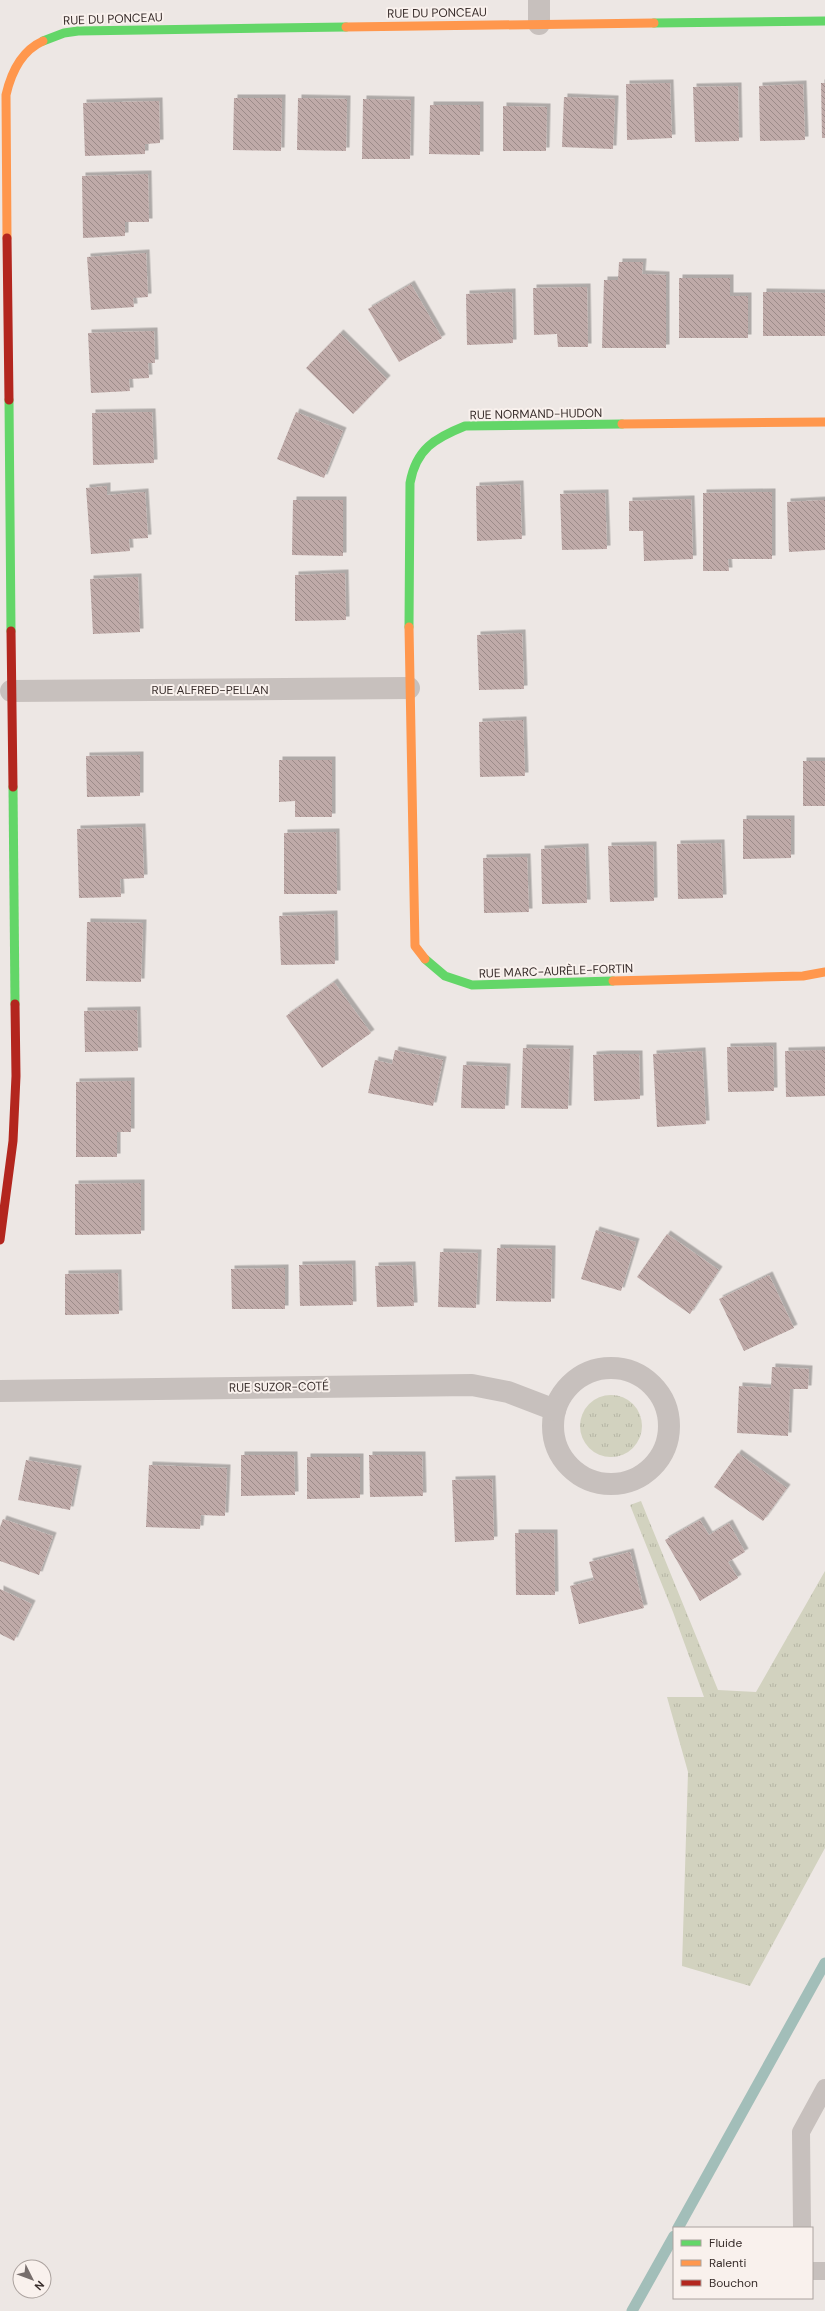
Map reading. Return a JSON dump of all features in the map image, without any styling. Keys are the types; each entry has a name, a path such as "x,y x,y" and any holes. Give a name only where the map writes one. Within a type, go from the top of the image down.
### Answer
{"street":[{"path":"539,0 539,24"},
{"name":"RUE DU PONCEAU","path":"0,1240 10,1166 15,1099 10,691 6,95 8,82 22,57 43,39 70,31 825,21"},
{"name":"RUE NORMAND-HUDON","path":"409,688 410,483 416,461 435,441 465,426 825,422"},
{"name":"RUE ALFRED-PELLAN","path":"10,691 409,688"},
{"name":"RUE MARC-AURÈLE-FORTIN","path":"409,688 415,946 429,964 447,979 472,985 795,976 819,975 825,972"},
{"path":"611,1367 630,1370 651,1384 659,1392 667,1409 670,1428 666,1447 656,1464 644,1474 622,1484 602,1484 583,1478 568,1465 557,1449 553,1430 555,1410 563,1393 582,1376 593,1370 611,1367"},
{"name":"RUE SUZOR-COTÉ","path":"0,1391 472,1385 508,1392 555,1410"}],"lane":[{"path":"802,2227 801,2132 825,2088"},
{"path":"813,2271 825,2271"}],"green space":[{"path":"611,1395 628,1400 633,1404 637,1409 642,1426 637,1443 633,1448 628,1452 611,1457 594,1452 589,1448 585,1443 580,1426 585,1409 589,1404 594,1400"},
{"path":"641,1501 718,1690 756,1692 825,1571 825,1848 750,1986 682,1966 688,1772 667,1697 704,1697 673,1612 630,1505"}],"building":[{"path":"670,83 672,138 627,140 626,84"},
{"path":"821,83 825,83 825,138 822,138"},
{"path":"803,84 805,140 760,141 759,86"},
{"path":"738,86 739,141 695,142 693,87"},
{"path":"564,97 615,99 613,149 562,147"},
{"path":"234,98 282,98 281,151 233,150"},
{"path":"298,98 347,99 346,151 297,150"},
{"path":"363,99 411,100 410,159 362,159"},
{"path":"159,101 160,143 145,144 145,154 85,156 83,103"},
{"path":"430,105 480,105 480,155 429,154"},
{"path":"503,106 547,107 546,151 503,151"},
{"path":"148,174 149,222 125,222 125,236 83,238 82,176"},
{"path":"146,253 148,297 133,298 134,307 91,310 87,257"},
{"path":"619,262 643,262 642,274 666,275 666,348 602,348 604,280 618,280"},
{"path":"679,278 730,278 730,296 748,296 748,338 679,338"},
{"path":"411,284 442,338 399,362 368,309"},
{"path":"587,287 588,347 558,347 557,334 534,335 533,288"},
{"path":"512,292 513,343 467,345 466,294"},
{"path":"763,292 825,293 825,336 763,336"},
{"path":"154,331 155,363 148,363 149,378 129,379 130,391 91,393 88,333"},
{"path":"340,333 387,379 353,414 306,368"},
{"path":"152,412 154,463 93,465 92,413"},
{"path":"296,412 343,431 324,478 277,459"},
{"path":"520,484 522,539 477,541 476,486"},
{"path":"107,486 107,495 145,492 148,538 129,539 130,551 91,554 86,488"},
{"path":"772,492 772,559 728,559 729,571 703,571 703,493"},
{"path":"605,493 607,549 562,550 560,494"},
{"path":"691,499 693,559 644,561 643,531 629,531 629,501"},
{"path":"293,500 343,500 343,556 292,555"},
{"path":"825,500 825,550 789,552 787,502"},
{"path":"345,573 346,620 295,621 295,575"},
{"path":"138,577 140,632 93,634 90,579"},
{"path":"522,633 524,689 479,690 477,635"},
{"path":"523,720 525,776 480,777 479,722"},
{"path":"140,755 140,796 87,797 86,756"},
{"path":"279,760 332,760 332,817 295,817 295,801 279,802"},
{"path":"803,761 825,761 825,806 803,806"},
{"path":"743,819 791,819 791,858 743,859"},
{"path":"142,827 144,878 120,879 121,897 79,898 77,829"},
{"path":"336,832 337,894 284,894 284,833"},
{"path":"721,843 723,898 678,899 677,844"},
{"path":"653,845 654,901 610,902 608,846"},
{"path":"585,847 587,903 542,904 541,849"},
{"path":"527,857 529,912 484,913 483,858"},
{"path":"334,914 335,964 281,965 279,916"},
{"path":"87,922 143,923 141,982 86,981"},
{"path":"334,982 371,1033 322,1068 286,1016"},
{"path":"137,1010 138,1051 85,1052 84,1011"},
{"path":"773,1046 774,1091 728,1092 727,1047"},
{"path":"523,1048 570,1049 568,1109 521,1108"},
{"path":"395,1050 443,1060 433,1106 368,1093 375,1060 392,1064"},
{"path":"825,1050 825,1096 786,1097 785,1051"},
{"path":"702,1051 706,1124 657,1127 653,1054"},
{"path":"639,1054 640,1099 594,1101 593,1055"},
{"path":"463,1065 507,1067 505,1109 461,1108"},
{"path":"131,1081 131,1132 117,1132 117,1157 76,1157 76,1082"},
{"path":"141,1183 141,1234 75,1235 75,1184"},
{"path":"596,1230 636,1242 621,1291 581,1279"},
{"path":"667,1234 719,1270 690,1314 637,1277"},
{"path":"497,1248 552,1249 551,1302 496,1301"},
{"path":"440,1252 478,1253 476,1308 438,1307"},
{"path":"352,1264 353,1305 300,1306 299,1265"},
{"path":"412,1265 414,1306 377,1307 375,1266"},
{"path":"285,1268 285,1309 232,1309 231,1269"},
{"path":"118,1273 119,1314 65,1315 65,1274"},
{"path":"769,1275 794,1328 744,1351 719,1299"},
{"path":"772,1367 809,1369 808,1389 790,1389 788,1436 737,1433 739,1386 771,1388"},
{"path":"738,1453 787,1488 763,1521 714,1487"},
{"path":"241,1455 294,1455 295,1495 241,1496"},
{"path":"369,1455 422,1455 423,1496 370,1497"},
{"path":"307,1457 360,1457 360,1498 307,1499"},
{"path":"26,1460 78,1469 70,1510 18,1500"},
{"path":"149,1465 227,1468 225,1516 201,1515 200,1529 146,1527"},
{"path":"492,1479 494,1540 455,1542 452,1480"},
{"path":"3,1519 53,1536 39,1575 0,1561 0,1527"},
{"path":"700,1520 709,1535 729,1523 745,1552 728,1562 738,1578 700,1601 665,1540"},
{"path":"515,1533 554,1533 555,1595 516,1595"},
{"path":"630,1552 644,1608 579,1624 570,1586 594,1580 589,1562"},
{"path":"0,1589 32,1604 14,1641 0,1634"}],"waterway":[{"path":"679,2227 825,1963"},
{"path":"632,2311 673,2238"}],"traffic: fast":[{"path":"654,23 825,21"},
{"path":"43,41 64,33 78,31 346,27"},
{"path":"9,400 11,631"},
{"path":"409,627 410,483 417,461 428,446 454,430 465,426 622,424"},
{"path":"13,787 15,1004"},
{"path":"425,959 445,976 472,985 613,981"}],"traffic: slow":[{"path":"346,27 654,23"},
{"path":"7,238 6,95 14,71 18,64 35,45 43,41"},
{"path":"622,424 825,422"},
{"path":"409,627 415,946 425,959"},
{"path":"613,981 803,976 825,972"}],"traffic: jam":[{"path":"7,238 9,400"},
{"path":"11,631 13,787"},
{"path":"0,1240 13,1141 16,1076 15,1004"}]}
